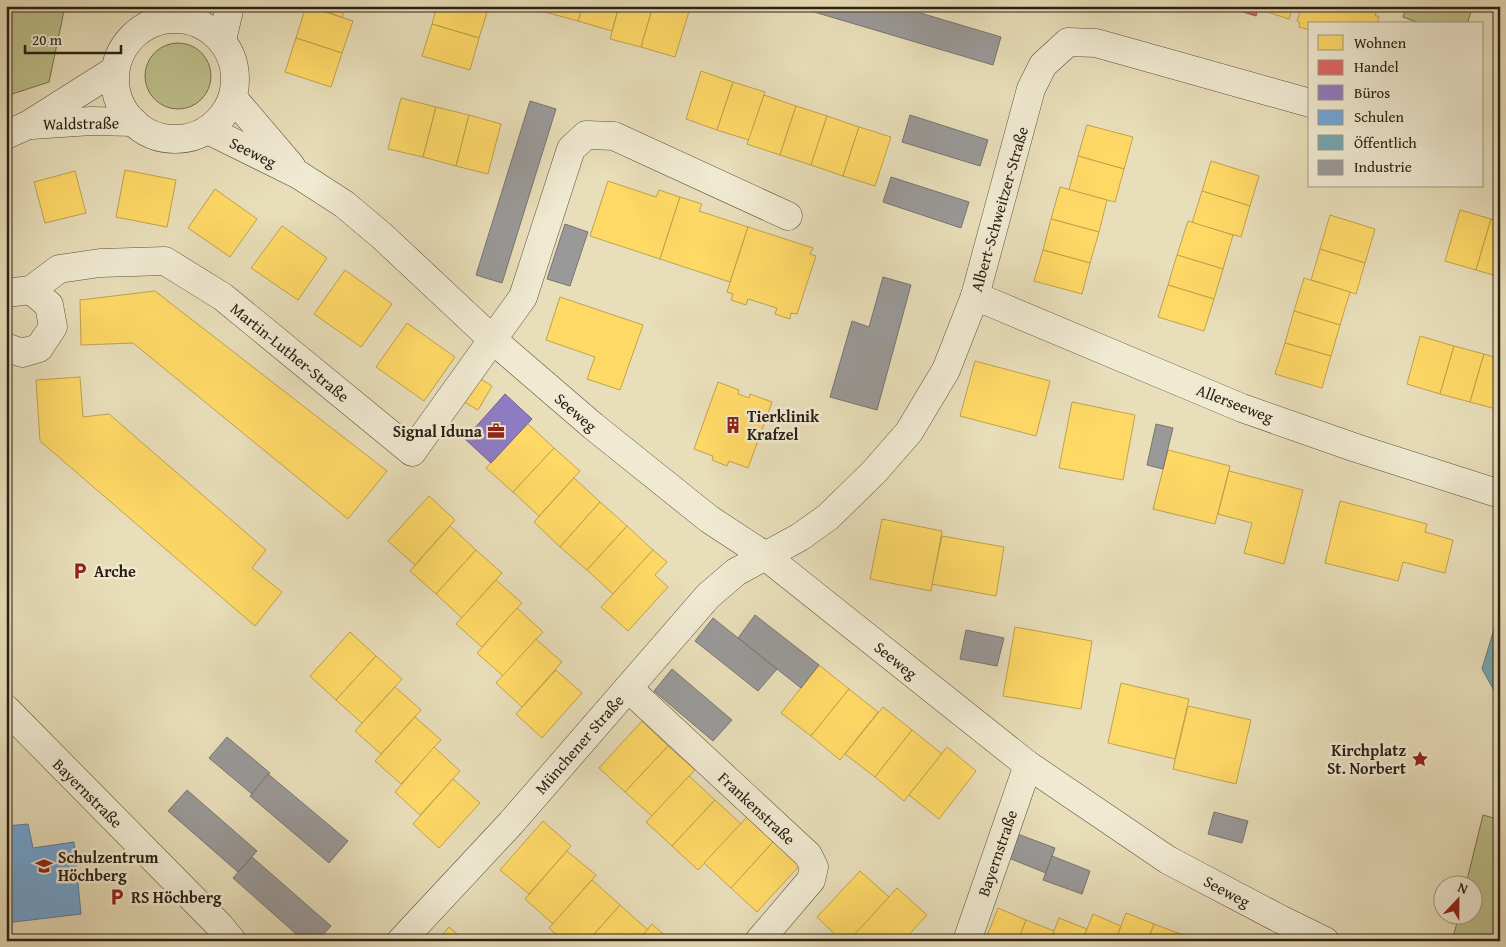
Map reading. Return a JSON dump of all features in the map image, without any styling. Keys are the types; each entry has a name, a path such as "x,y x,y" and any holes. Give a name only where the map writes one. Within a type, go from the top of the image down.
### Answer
{"street":[{"path":"222,40 230,6"},
{"path":"181,13 187,19 206,27 222,40 232,58 236,78 233,98 223,116 208,130 189,138 168,138 150,133 134,122 122,107 116,89 116,70 121,52 132,36 148,25 181,13"},
{"name":"Albert-Schweitzer-Straße","path":"764,555 800,537 828,517 874,472 909,432 946,370 975,296 1032,89 1043,65 1068,42 1096,43 1308,102"},
{"name":"Waldstraße","path":"17,130 116,70"},
{"name":"Seeweg","path":"233,98 299,174"},
{"name":"Waldstraße","path":"17,130 91,121 134,122"},
{"name":"Seeweg","path":"208,130 299,174 344,204 382,236 493,340 593,426 701,513 764,555 1028,765 1168,860 1325,941"},
{"path":"493,340 523,297 571,149 586,135 614,136 788,216"},
{"name":"Martin-Luther-Straße","path":"19,292 59,269 100,263 165,261 223,297 412,452 493,340"},
{"name":"Martin-Luther-Straße","path":"6,347 22,353 39,348 53,328 49,305 19,292"},
{"name":"Allerseeweg","path":"975,296 1242,408 1356,448 1500,494"},
{"name":"Münchener Straße","path":"401,941 511,823 708,596 736,572 764,555"},
{"name":"Frankenstraße","path":"628,688 808,855 814,867 811,880 760,941"},
{"name":"Bayernstraße","path":"6,710 218,924 232,941"},
{"name":"Bayernstraße","path":"967,941 1028,765"}],"green space":[{"path":"6,6 65,6 49,82 6,96"},
{"path":"1407,6 1473,6 1468,22 1417,22 1403,17"},
{"path":"178,43 191,46 201,53 208,63 211,76 208,89 201,99 191,106 178,109 165,106 155,99 148,89 145,76 148,63 155,53 165,46"},
{"path":"1483,815 1500,820 1500,941 1452,941 1457,924 1484,924 1484,874 1468,874"}],"building: Wohnen":[{"path":"306,6 353,21 342,53 296,38"},
{"path":"309,6 346,6 342,17"},
{"path":"437,6 489,6 479,38 432,24"},
{"path":"547,6 583,6 578,21 545,12"},
{"path":"583,6 619,6 612,31 578,21"},
{"path":"619,6 653,6 641,47 610,39"},
{"path":"653,6 683,6 690,8 675,57 641,47"},
{"path":"1266,6 1293,6 1289,19 1264,11"},
{"path":"1302,6 1378,6 1375,16 1379,16 1378,22 1308,22 1308,29 1299,27 1300,23 1297,21"},
{"path":"432,24 479,38 470,70 422,56"},
{"path":"296,38 342,53 331,87 285,72"},
{"path":"701,71 733,82 717,130 686,119"},
{"path":"733,82 765,92 749,140 717,130"},
{"path":"764,95 796,106 780,155 747,144"},
{"path":"401,98 436,107 423,157 388,149"},
{"path":"796,106 827,116 811,165 780,155"},
{"path":"436,107 469,115 456,166 423,157"},
{"path":"469,115 501,124 488,174 456,166"},
{"path":"827,116 859,127 843,176 811,165"},
{"path":"1087,125 1133,137 1124,169 1078,156"},
{"path":"859,127 891,137 875,186 843,176"},
{"path":"1078,156 1124,169 1115,202 1069,190"},
{"path":"1211,161 1259,176 1250,206 1202,191"},
{"path":"125,170 176,180 167,227 116,217"},
{"path":"75,171 86,213 45,223 34,182"},
{"path":"608,181 656,197 659,190 680,197 660,259 590,236"},
{"path":"1060,187 1107,200 1099,232 1051,219"},
{"path":"215,189 257,219 230,257 188,228"},
{"path":"1202,191 1250,206 1241,237 1192,223"},
{"path":"680,197 702,204 699,211 748,227 730,282 660,259"},
{"path":"1460,210 1491,219 1476,270 1445,261"},
{"path":"1330,215 1375,229 1365,263 1320,249"},
{"path":"1051,219 1099,232 1090,263 1043,250"},
{"path":"1491,219 1500,222 1500,277 1476,270"},
{"path":"1188,221 1233,235 1223,269 1177,255"},
{"path":"282,226 327,258 298,300 251,268"},
{"path":"748,227 813,248 810,254 816,256 797,314 791,313 790,319 775,314 777,308 748,299 746,305 731,300 733,294 727,292"},
{"path":"1320,249 1365,263 1356,294 1311,280"},
{"path":"1043,250 1090,263 1082,294 1034,281"},
{"path":"1177,255 1223,269 1214,299 1168,285"},
{"path":"345,270 392,304 361,347 314,314"},
{"path":"1304,278 1350,292 1340,325 1294,311"},
{"path":"1168,285 1214,299 1204,331 1158,317"},
{"path":"155,291 387,471 348,519 133,343 81,345 80,300"},
{"path":"560,297 643,325 620,390 587,379 595,357 546,340"},
{"path":"1294,311 1340,325 1331,356 1285,343"},
{"path":"407,323 455,357 424,401 376,367"},
{"path":"1420,336 1454,346 1440,394 1407,384"},
{"path":"1285,343 1331,356 1322,388 1275,374"},
{"path":"1454,346 1484,354 1470,402 1440,394"},
{"path":"1484,354 1500,359 1500,410 1470,402"},
{"path":"975,361 1050,381 1036,436 960,416"},
{"path":"80,377 83,417 109,414 266,550 252,568 282,592 255,626 40,441 36,380"},
{"path":"479,378 492,386 478,410 464,402"},
{"name":"Tierklinik Krafzel","path":"718,382 739,390 738,394 749,398 750,394 772,402 748,468 729,461 727,466 712,460 713,456 694,449"},
{"path":"1072,402 1135,415 1123,480 1059,468"},
{"path":"527,423 554,448 513,492 486,468"},
{"path":"554,448 580,471 539,516 513,492"},
{"path":"1168,450 1230,466 1215,524 1153,509"},
{"path":"1229,471 1303,490 1284,564 1244,553 1252,523 1218,514"},
{"path":"574,478 600,502 560,547 534,522"},
{"path":"429,496 455,520 415,565 388,541"},
{"path":"1340,501 1427,524 1425,532 1453,540 1445,573 1403,562 1398,581 1325,563"},
{"path":"600,502 627,526 587,570 560,547"},
{"path":"882,519 942,531 931,591 870,579"},
{"path":"450,526 476,550 436,594 410,571"},
{"path":"627,526 653,550 613,594 587,570"},
{"path":"942,536 1004,547 996,596 932,584"},
{"path":"476,550 502,573 462,618 436,594"},
{"path":"653,550 667,562 655,575 668,587 628,631 601,607"},
{"path":"496,580 522,603 482,647 456,624"},
{"path":"517,608 543,632 503,676 477,653"},
{"path":"1015,627 1092,641 1081,709 1003,696"},
{"path":"350,632 376,656 336,700 310,676"},
{"path":"536,639 562,662 522,707 496,683"},
{"path":"376,656 402,679 362,723 336,700"},
{"path":"819,665 849,689 811,736 781,713"},
{"path":"556,670 582,693 542,738 516,714"},
{"path":"1121,683 1189,699 1175,759 1108,743"},
{"path":"395,687 421,710 381,754 355,731"},
{"path":"849,689 878,712 840,760 811,736"},
{"path":"1188,706 1251,720 1236,784 1173,769"},
{"path":"883,707 912,730 875,777 845,754"},
{"path":"415,717 441,740 401,784 375,761"},
{"path":"642,721 668,746 625,792 599,768"},
{"path":"912,730 942,754 904,801 875,777"},
{"path":"668,746 695,770 652,816 625,792"},
{"path":"434,747 460,771 420,815 395,792"},
{"path":"947,747 976,771 939,819 909,795"},
{"path":"689,776 715,800 672,846 646,822"},
{"path":"453,779 480,803 439,848 413,824"},
{"path":"715,800 741,824 698,870 672,846"},
{"path":"747,817 773,842 731,888 704,863"},
{"path":"543,821 571,846 529,894 500,870"},
{"path":"773,842 800,865 757,912 731,888"},
{"path":"567,851 596,875 553,924 525,899"},
{"path":"860,871 889,897 849,941 842,941 817,917"},
{"path":"592,880 620,905 588,941 563,941 549,928"},
{"path":"897,888 927,915 903,941 860,941 854,935"},
{"path":"620,905 648,930 638,941 588,941"},
{"path":"998,908 1026,920 1018,941 985,941"},
{"path":"1126,913 1154,924 1148,941 1115,941"},
{"path":"1093,914 1121,926 1115,941 1082,941"},
{"path":"1059,918 1087,929 1082,941 1050,941"},
{"path":"1026,920 1054,931 1050,941 1018,941"},
{"path":"652,924 671,941 638,941"},
{"path":"1154,924 1183,935 1181,941 1148,941"},
{"path":"449,927 465,941 437,941"}],"building: Handel":[{"path":"1266,6 1264,11 1258,9 1256,16 1227,7"}],"building: Büros":[{"name":"Signal Iduna","path":"505,394 532,419 491,463 465,439"}],"building: Schulen":[{"path":"28,824 33,848 74,842 81,914 6,923 6,826"}],"building: Öffentlich":[{"path":"1500,609 1500,701 1482,669"}],"building: Industrie":[{"path":"794,6 897,6 1001,37 993,65"},
{"path":"530,101 556,109 502,283 476,275"},
{"path":"910,115 988,140 980,166 902,142"},
{"path":"891,177 969,202 961,228 883,202"},
{"path":"565,224 588,232 570,286 547,279"},
{"path":"883,277 911,285 877,410 830,397 852,321 869,327"},
{"path":"1156,424 1173,428 1163,469 1147,465"},
{"path":"755,615 819,665 801,688 738,638"},
{"path":"713,618 777,669 758,691 695,641"},
{"path":"966,630 1004,638 997,666 960,659"},
{"path":"672,669 732,720 713,741 654,691"},
{"path":"227,737 270,773 252,794 209,758"},
{"path":"268,774 348,841 329,863 250,796"},
{"path":"187,790 257,851 238,872 168,811"},
{"path":"1214,812 1248,821 1242,843 1208,834"},
{"path":"1015,833 1055,848 1046,873 1006,857"},
{"path":"1052,856 1090,871 1082,894 1043,880"},
{"path":"252,857 331,926 317,941 304,941 233,878"}],"place":[{"name":"Tierklinik Krafzel","path":"733,425"},
{"name":"Signal Iduna","path":"496,431"},
{"name":"Arche","path":"80,571"},
{"name":"Kirchplatz St. Norbert","path":"1420,759"},
{"name":"Schulzentrum Höchberg","path":"44,866"},
{"name":"RS Höchberg","path":"117,897"}]}
